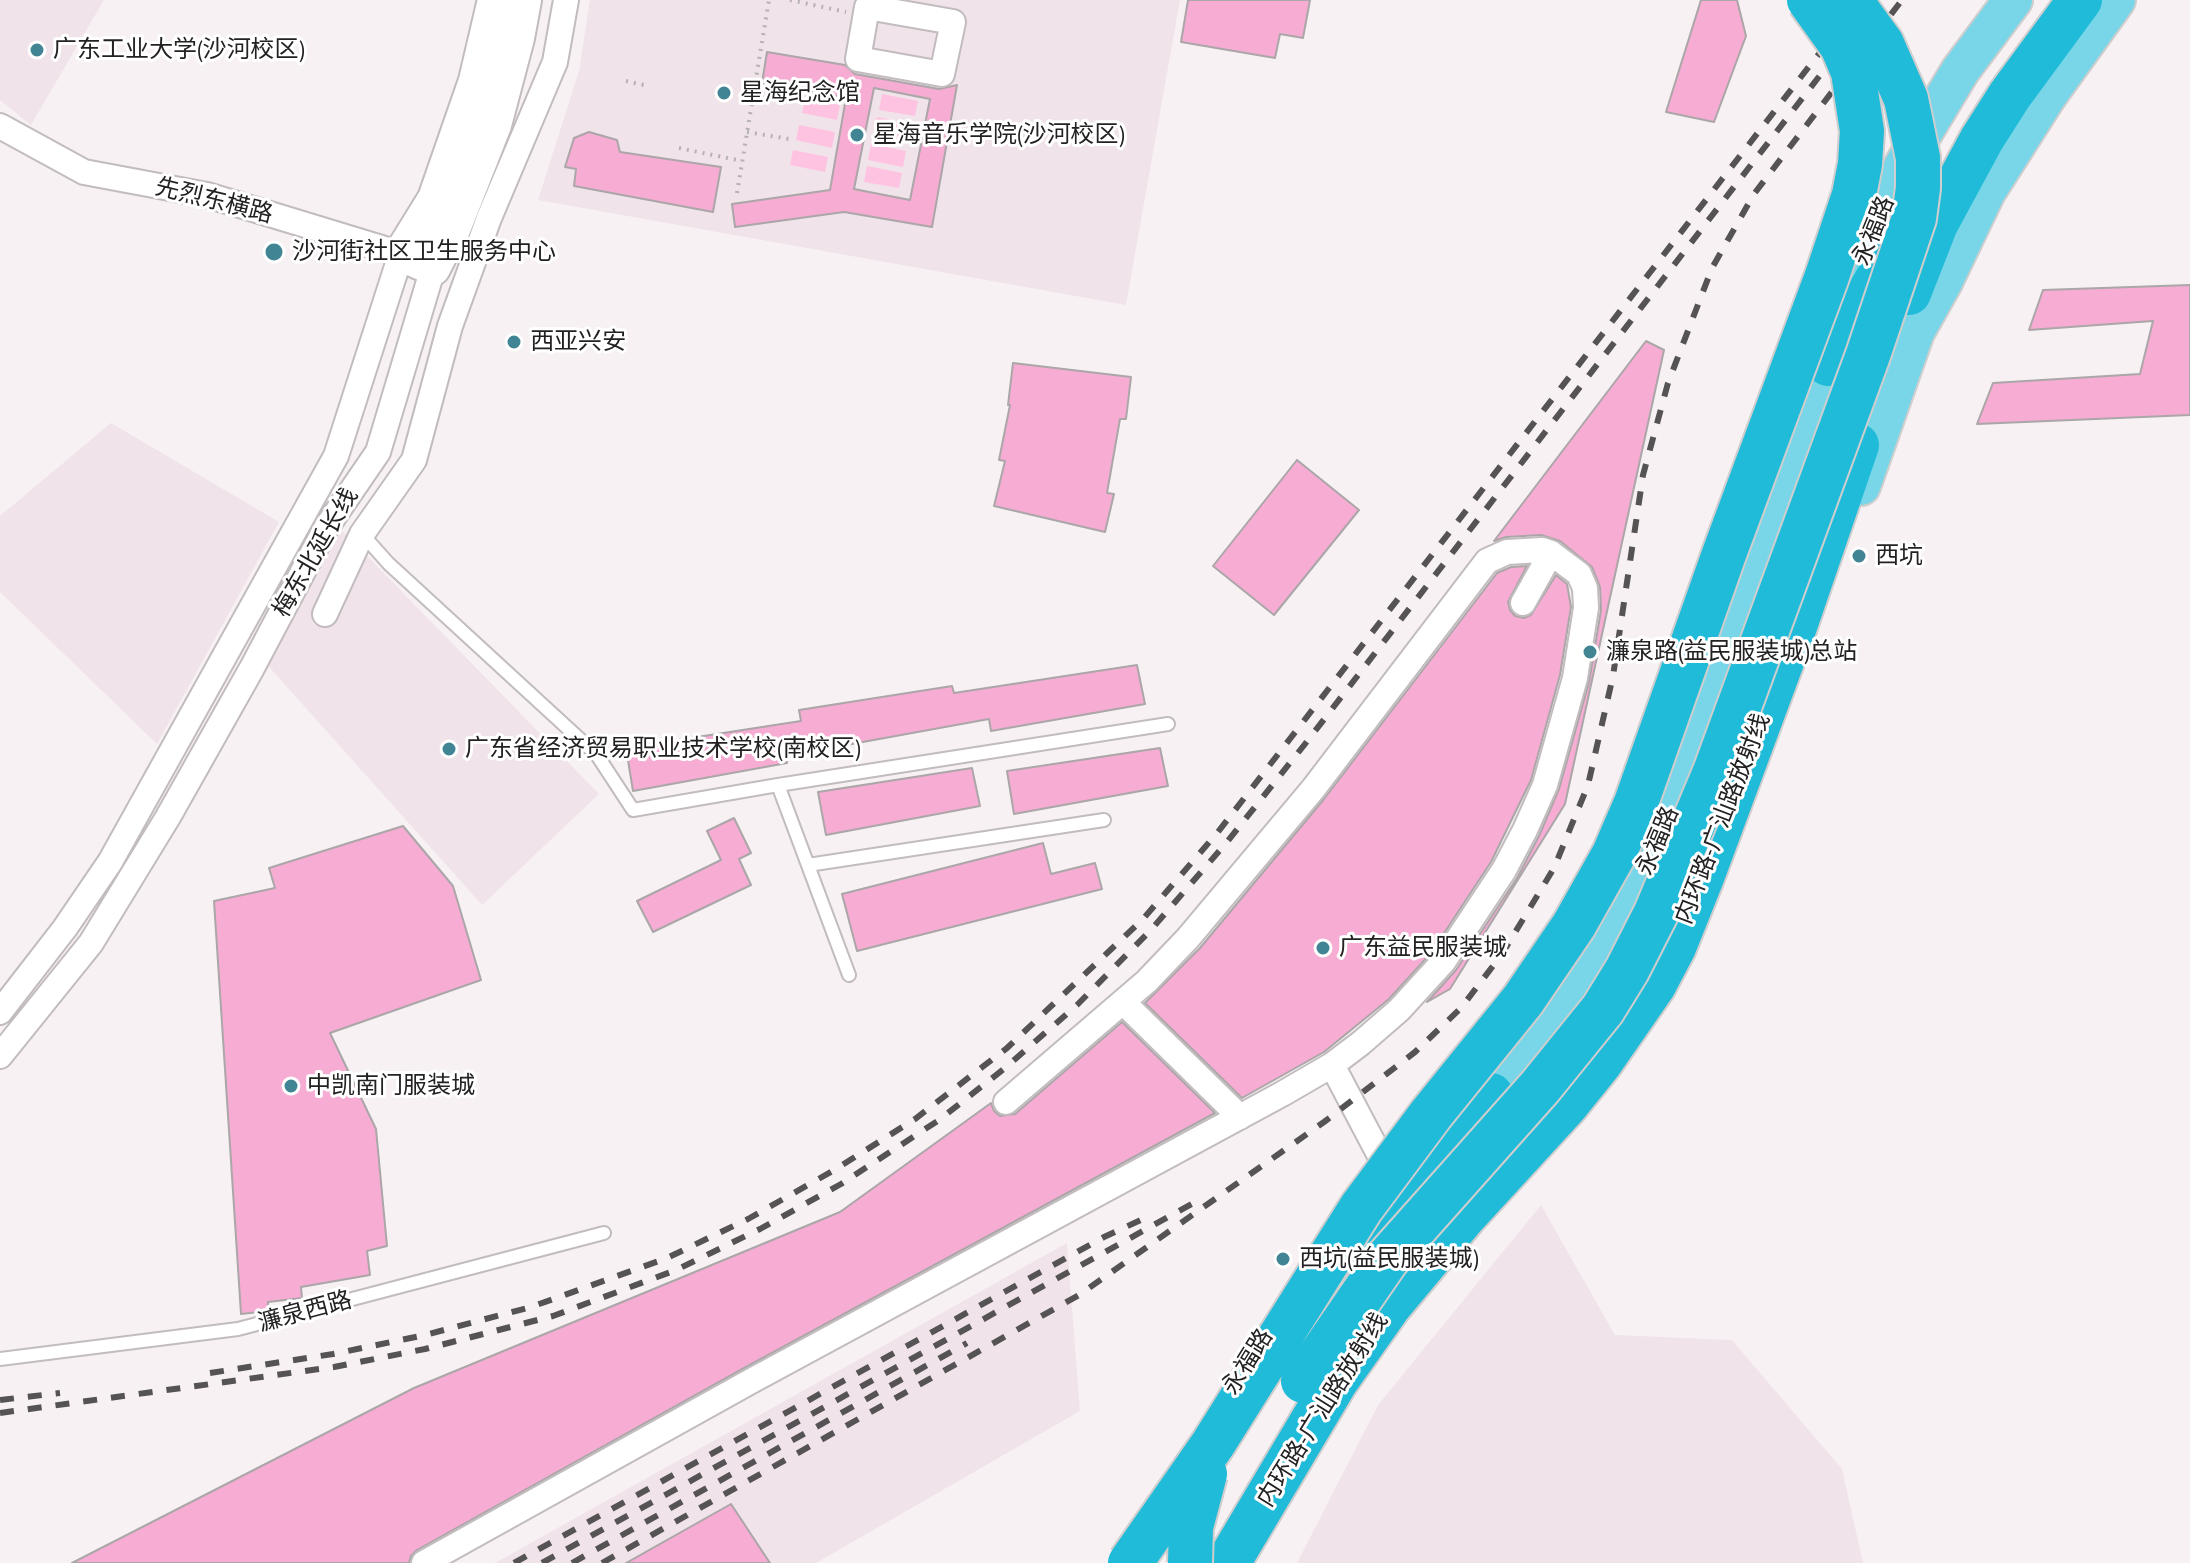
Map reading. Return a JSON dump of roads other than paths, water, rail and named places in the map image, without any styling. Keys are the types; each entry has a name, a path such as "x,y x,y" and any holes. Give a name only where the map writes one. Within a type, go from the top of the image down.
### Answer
{"highway":[{"path":"1193,1563 1191,1527 1203,1460 1361,1208 1431,1114 1523,1000 1574,925 1614,854 1636,803 1854,195 1860,164 1859,100 1853,72 1827,21 1809,0"},
{"path":"1193,1563 1325,1345 1387,1259 1540,1087 1603,1009 1656,913 1715,772 1868,355 1914,218 1918,158 1906,99 1882,44 1850,0"},
{"path":"1828,364 1932,184 1991,92 2057,0"},
{"name":"内环路-广汕路放射线","path":"1245,1557 1336,1381 1389,1306 1466,1214 1567,1104 1600,1063 1654,985 1674,947 1733,794 1936,224 2010,95 2080,0"},
{"path":"1131,1563 1353,1251 1436,1151 1491,1095"}],"main road":[{"name":"永福路","path":"1106,1563 1165,1490 1340,1222 1388,1171 1491,1095 1518,1068 1599,960 1626,914 1650,863 1722,680 1869,236 1885,199 1960,71 2013,0"},
{"path":"1245,1557 1375,1354 1438,1273 1513,1192 1602,1087 1663,1003 1689,952 1788,693 1915,332 1986,192 2047,96 2116,0"}],"street":[{"name":"梅东北延长线","path":"0,1012 65,928 110,862 336,456 401,254 435,199 476,81 495,0"},
{"name":"梅东北延长线","path":"0,1056 91,943 168,817 326,528 378,452 433,268 453,229 494,125 524,0"},
{"path":"325,614 362,534 414,460 450,326 489,218 555,62 566,0"},
{"name":"先烈东横路","path":"0,126 84,172 207,195 401,254 433,268"},
{"path":"378,452 414,460"},
{"path":"424,1563 753,1380 1240,1117 1332,1065 1361,1043 1399,1010 1443,962 1504,870 1540,796 1575,678 1586,608 1585,588 1579,574 1551,553 1527,549 1507,552 1487,561 1313,789 1188,938 1123,1002 1006,1102"},
{"path":"1523,603 1551,553"},
{"path":"235,638 261,651"},
{"path":"1123,1002 1240,1117"},
{"path":"1332,1065 1388,1171"}],"lane":[{"path":"362,534 389,564 597,755 633,810 1168,724"},
{"path":"778,785 849,975"},
{"path":"808,865 1104,820"},
{"name":"濂泉西路","path":"0,1359 238,1329 604,1233"}],"railway":[{"path":"210,1373 333,1354 425,1335 531,1307 667,1258 748,1219 836,1169 915,1119 1007,1048 1143,919 1218,832 1863,0"},
{"path":"0,1413 334,1367 425,1349 553,1316 676,1270 760,1229 841,1184 939,1120 1077,1005 1150,931 1227,842 1878,0"},
{"path":"602,1563 1079,1295 1324,1122 1415,1052 1461,1008 1502,954 1554,868 1588,785 1613,676 1643,475 1668,383 1712,268 1754,194 1902,0"},
{"path":"542,1563 1199,1200"},
{"path":"514,1563 1104,1237 1145,1218"},
{"path":"572,1563 967,1343"},
{"path":"0,1400 60,1393"}],"place":[{"name":"广东工业大学(沙河校区)","path":"37,50"},
{"name":"星海纪念馆","path":"724,93"},
{"name":"星海音乐学院(沙河校区)","path":"857,135"},
{"name":"沙河街社区卫生服务中心","path":"274,252"},
{"name":"西亚兴安","path":"514,342"},
{"name":"西坑","path":"1859,556"},
{"name":"濂泉路(益民服装城)总站","path":"1590,652"},
{"name":"广东省经济贸易职业技术学校(南校区)","path":"449,749"},
{"name":"广东益民服装城","path":"1323,948"},
{"name":"中凯南门服装城","path":"291,1086"},
{"name":"西坑(益民服装城)","path":"1283,1259"}]}
